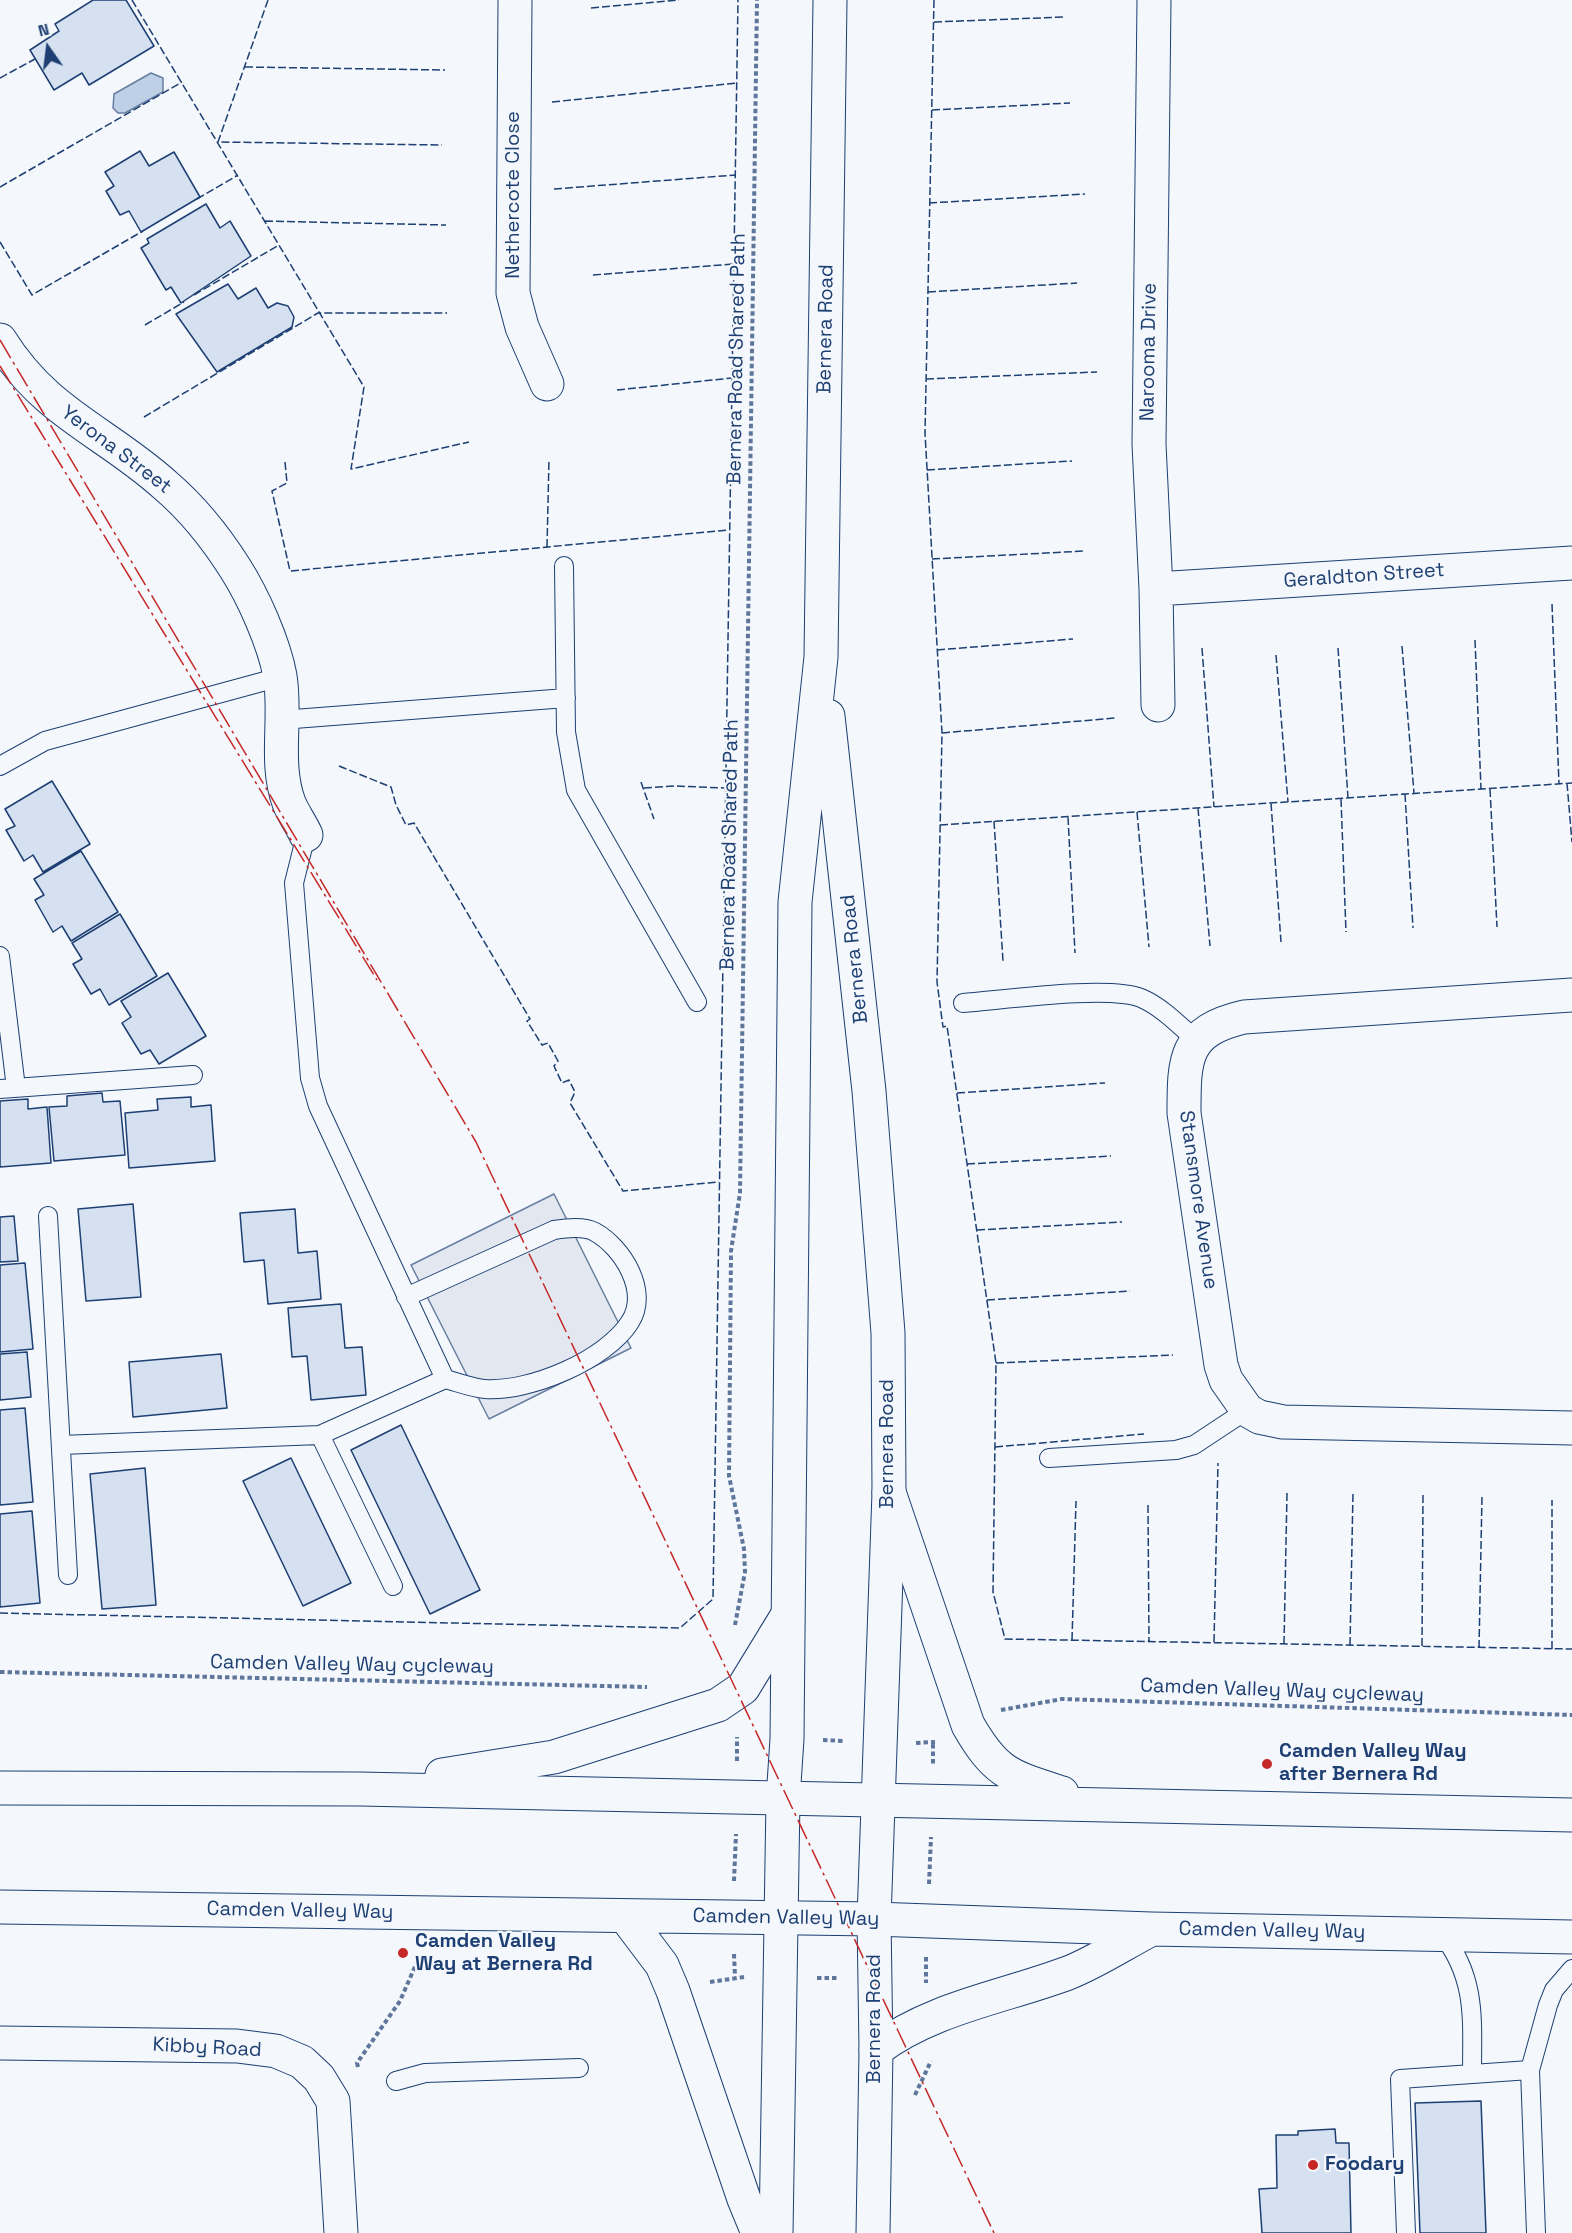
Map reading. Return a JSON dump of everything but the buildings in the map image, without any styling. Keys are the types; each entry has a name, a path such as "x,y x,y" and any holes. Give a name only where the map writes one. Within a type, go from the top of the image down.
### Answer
{"main road":[{"name":"Nethercote Close","path":"515,0 513,293 522,327 547,384"},
{"name":"Bernera Road","path":"776,2233 783,1918 783,1799 787,1738 795,902 821,657 830,0"},
{"name":"Narooma Drive","path":"1154,0 1149,444 1156,589 1158,705"},
{"name":"Yerona Street","path":"0,340 18,368 57,406 137,462 190,509 248,588 280,677 282,773 289,803 306,834"},
{"name":"Geraldton Street","path":"1156,589 1572,563"},
{"name":"Bernera Road","path":"821,657 849,896 877,1181 888,1333 889,1492 880,1800 874,1919 876,2050 873,2233"},
{"path":"1196,1040 1221,1023 1244,1017 1572,995"},
{"name":"Stansmore Avenue","path":"1196,1040 1188,1052 1184,1071 1184,1113 1221,1365 1226,1380 1247,1410"},
{"path":"1247,1410 1259,1417 1307,1424 1572,1428"},
{"path":"889,1492 968,1725 986,1755 1013,1777 1096,1804"},
{"path":"360,1789 554,1757 718,1705 743,1688 787,1616"},
{"path":"0,1788 360,1789 1572,1815"},
{"name":"Camden Valley Way","path":"0,1907 874,1919 1151,1929 1572,1937"},
{"path":"625,1916 662,1965 673,1991 744,2199 758,2233"},
{"path":"876,2050 897,2034 938,2016 1070,1972 1151,1929"},
{"name":"Kibby Road","path":"0,2043 237,2046 276,2051 302,2062 319,2078 333,2101 341,2233"}],"lane":[{"path":"564,566 566,732 576,790 697,1002"},
{"path":"0,766 45,741 280,677"},
{"path":"281,720 566,698"},
{"path":"306,834 294,883 310,1078 318,1106 445,1379"},
{"path":"0,957 8,1089 193,1075"},
{"path":"963,1003 1083,994 1117,994 1139,997 1156,1005 1196,1040"},
{"path":"48,1216 68,1575"},
{"path":"61,1445 320,1435 445,1379 484,1389 513,1388 548,1379 584,1362 631,1321 636,1301 631,1270 616,1249 594,1231 570,1228 554,1230 406,1297"},
{"path":"1049,1458 1176,1450 1194,1445 1247,1410"},
{"path":"320,1435 393,1587"},
{"path":"1442,1934 1460,1962 1470,1989 1473,2011 1472,2074"},
{"path":"1536,2233 1530,2070 1554,1990 1572,1969"},
{"path":"396,2081 425,2073 579,2068"},
{"path":"1406,2233 1400,2079 1530,2070"}],"path":[{"name":"Bernera Road Shared Path","path":"734,1633 745,1572 744,1549 729,1464 731,1251 740,1193 757,0"},
{"name":"Camden Valley Way cycleway","path":"0,1672 656,1687"},
{"name":"Camden Valley Way cycleway","path":"993,1712 1062,1699 1572,1715"},
{"path":"913,2098 929,2064 948,2040 925,1980 933,1801 933,1744 737,1737 733,1918 735,1976 925,1980"}],"shaded area":[{"path":"554,1194 631,1348 489,1419 411,1265"}],"water":[{"path":"151,73 163,78 163,92 125,113 118,113 113,108 114,94"}],"fence":[{"path":"132,0 364,387 351,469 469,442"},
{"path":"268,0 218,142 442,145"},
{"path":"591,8 679,0"},
{"path":"0,1613 680,1628 713,1599 738,0"},
{"path":"934,0 925,433 942,733 937,982 943,1027 947,1026 996,1363 993,1592 1005,1639 1572,1649"},
{"path":"934,22 1064,17"},
{"path":"0,78 35,59"},
{"path":"245,67 445,70"},
{"path":"0,187 182,82"},
{"path":"552,102 737,83"},
{"path":"932,110 1070,103"},
{"path":"197,199 238,175"},
{"path":"554,189 735,175"},
{"path":"929,203 1085,194"},
{"path":"265,221 446,225"},
{"path":"0,242 32,295 143,231"},
{"path":"194,295 279,245"},
{"path":"593,275 733,264"},
{"path":"928,292 1077,283"},
{"path":"145,325 184,302"},
{"path":"144,417 318,313 447,313"},
{"path":"926,379 1097,372"},
{"path":"617,390 732,378"},
{"path":"547,547 549,459"},
{"path":"927,470 1072,461"},
{"path":"285,462 287,483 272,491 290,571 729,530"},
{"path":"932,559 1084,551"},
{"path":"1552,604 1559,784"},
{"path":"937,650 1073,639"},
{"path":"1475,640 1481,789"},
{"path":"1402,646 1414,793"},
{"path":"1202,648 1214,807"},
{"path":"1338,648 1348,798"},
{"path":"1276,655 1288,802"},
{"path":"942,733 1115,718"},
{"path":"339,766 391,787 396,805 406,825 414,823 530,1019 527,1021 542,1045 548,1043 558,1061 554,1066 562,1083 569,1080 575,1092 570,1103 623,1191 719,1182"},
{"path":"641,782 654,819"},
{"path":"1567,783 1572,842"},
{"path":"940,825 1572,783"},
{"path":"644,788 674,786 725,788"},
{"path":"1490,789 1497,927"},
{"path":"1405,794 1413,928"},
{"path":"1341,799 1346,932"},
{"path":"1271,803 1281,942"},
{"path":"1198,808 1210,946"},
{"path":"1137,812 1149,947"},
{"path":"1068,817 1075,953"},
{"path":"994,821 1003,961"},
{"path":"957,1093 1105,1083"},
{"path":"967,1164 1111,1156"},
{"path":"977,1230 1122,1222"},
{"path":"987,1300 1130,1291"},
{"path":"996,1363 1173,1355"},
{"path":"995,1447 1144,1434"},
{"path":"1214,1642 1218,1463"},
{"path":"1350,1645 1353,1492"},
{"path":"1284,1644 1287,1493"},
{"path":"1422,1646 1423,1495"},
{"path":"1479,1648 1482,1496"},
{"path":"1552,1500 1552,1649"},
{"path":"1072,1640 1076,1501"},
{"path":"1148,1505 1149,1641"}],"power":[{"path":"0,340 476,1142 994,2233"},
{"path":"0,366 377,980"}],"place":[{"name":"Camden Valley Way after Bernera Rd","path":"1267,1764"},
{"name":"Camden Valley Way at Bernera Rd","path":"403,1953"},
{"name":"Foodary","path":"1313,2165"}]}
